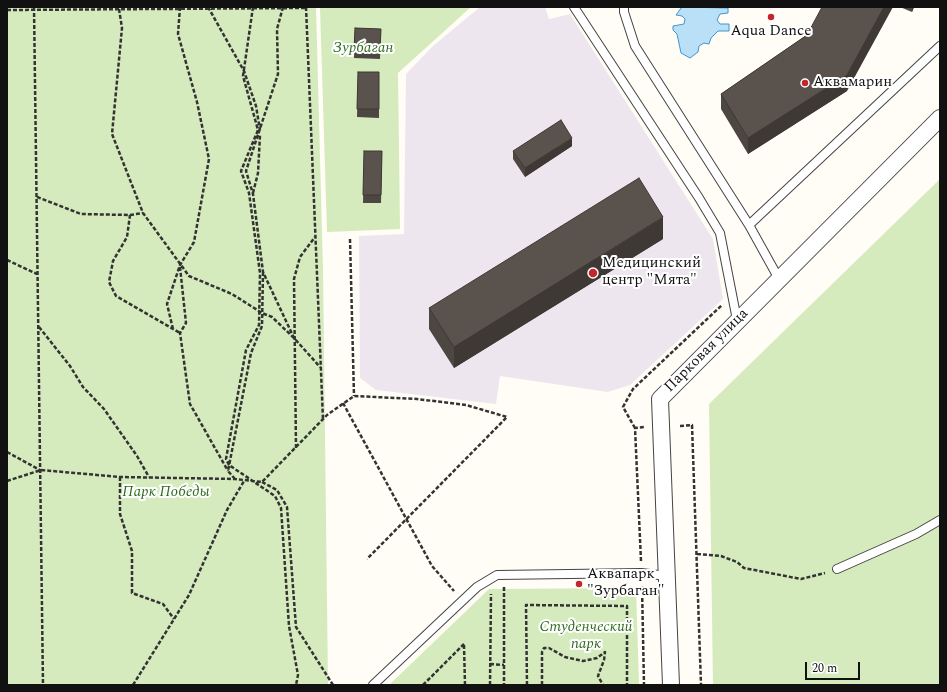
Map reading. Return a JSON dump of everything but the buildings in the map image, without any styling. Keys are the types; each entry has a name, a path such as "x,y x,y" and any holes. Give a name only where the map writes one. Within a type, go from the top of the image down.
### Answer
{"street":[{"name":"Парковая улица","path":"671,685 660,399 737,320 940,118"}],"lane":[{"path":"574,7 699,198 720,233 737,320"},
{"path":"624,7 624,12 635,46 749,224 779,279"},
{"path":"749,224 940,46"},
{"path":"837,569 916,534 940,520"},
{"path":"374,685 462,600 477,587 497,575 641,573 668,576"}],"path":[{"path":"7,10 35,8 119,9 306,7 324,420"},
{"path":"35,8 43,685"},
{"path":"173,329 167,304 180,265 194,242 209,159 197,102 178,34 180,8"},
{"path":"208,8 244,71 256,106 260,130 258,173 253,194"},
{"path":"228,471 250,352 262,326 260,273 250,193 241,171 258,130 243,76 253,8"},
{"path":"283,8 277,29 278,74 246,171 253,194 263,272 261,312 259,325 246,350 226,459 229,465 275,496 281,508 289,626 298,675 296,685"},
{"path":"119,9 122,28 112,134 143,213 189,276 232,294 272,317 321,367"},
{"path":"38,197 81,214 130,215 143,213"},
{"path":"130,215 127,237 113,261 109,282 116,296 180,333"},
{"path":"296,448 294,279 300,257 316,237"},
{"path":"350,240 354,396"},
{"path":"7,260 38,274"},
{"path":"180,265 186,323 180,333 190,404 228,471 235,479"},
{"path":"263,272 294,338"},
{"path":"644,685 641,573 634,428 623,407 633,389 732,295"},
{"path":"38,326 70,366 83,387 104,409 138,456 149,478"},
{"path":"262,482 324,420 343,403 354,396 417,399 466,405 507,417 367,559"},
{"path":"343,403 432,566 462,600"},
{"path":"680,426 692,425 701,685"},
{"path":"634,428 651,427"},
{"path":"7,452 41,470 120,477 235,479 262,482 277,490 287,507 296,627 333,685"},
{"path":"7,481 41,470"},
{"path":"120,477 120,514 132,551 132,593 163,604 174,619"},
{"path":"134,685 189,595 227,510 244,481"},
{"path":"696,554 721,556 737,562 744,568 801,579 837,569"},
{"path":"490,685 491,587"},
{"path":"504,587 504,685"},
{"path":"527,685 526,605 627,606 627,685"},
{"path":"423,685 464,644 465,685"},
{"path":"542,685 542,652 544,648 548,648 565,657 584,662 597,658 605,652 598,676 602,685"},
{"path":"490,664 504,664"}],"shaded area":[{"path":"480,7 545,7 549,19 570,14 713,239 723,299 630,385 608,392 500,376 496,404 376,390 360,378 359,236 404,234 406,74 433,46"}],"green space":[{"name":"Парк Победы","path":"7,7 316,7 323,270 328,685 7,685"},
{"name":"Зурбаган","path":"320,7 471,7 398,73 400,229 327,232"},
{"path":"940,179 940,685 713,685 709,404"},
{"name":"Студенческий парк","path":"636,588 639,685 389,685 489,589"}],"water":[{"path":"682,7 728,8 728,13 720,14 717,20 720,24 729,24 729,31 718,31 711,38 709,44 704,43 699,46 698,52 690,58 681,53 677,34 673,30 673,26 684,24 685,19 682,16 676,15"}],"place":[{"name":"Aqua Dance","path":"771,17"},
{"name":"Аквамарин","path":"805,83"},
{"name":"Медицинский центр \"Мята\"","path":"593,273"},
{"name":"Аквапарк \"Зурбаган\"","path":"579,584"}]}
